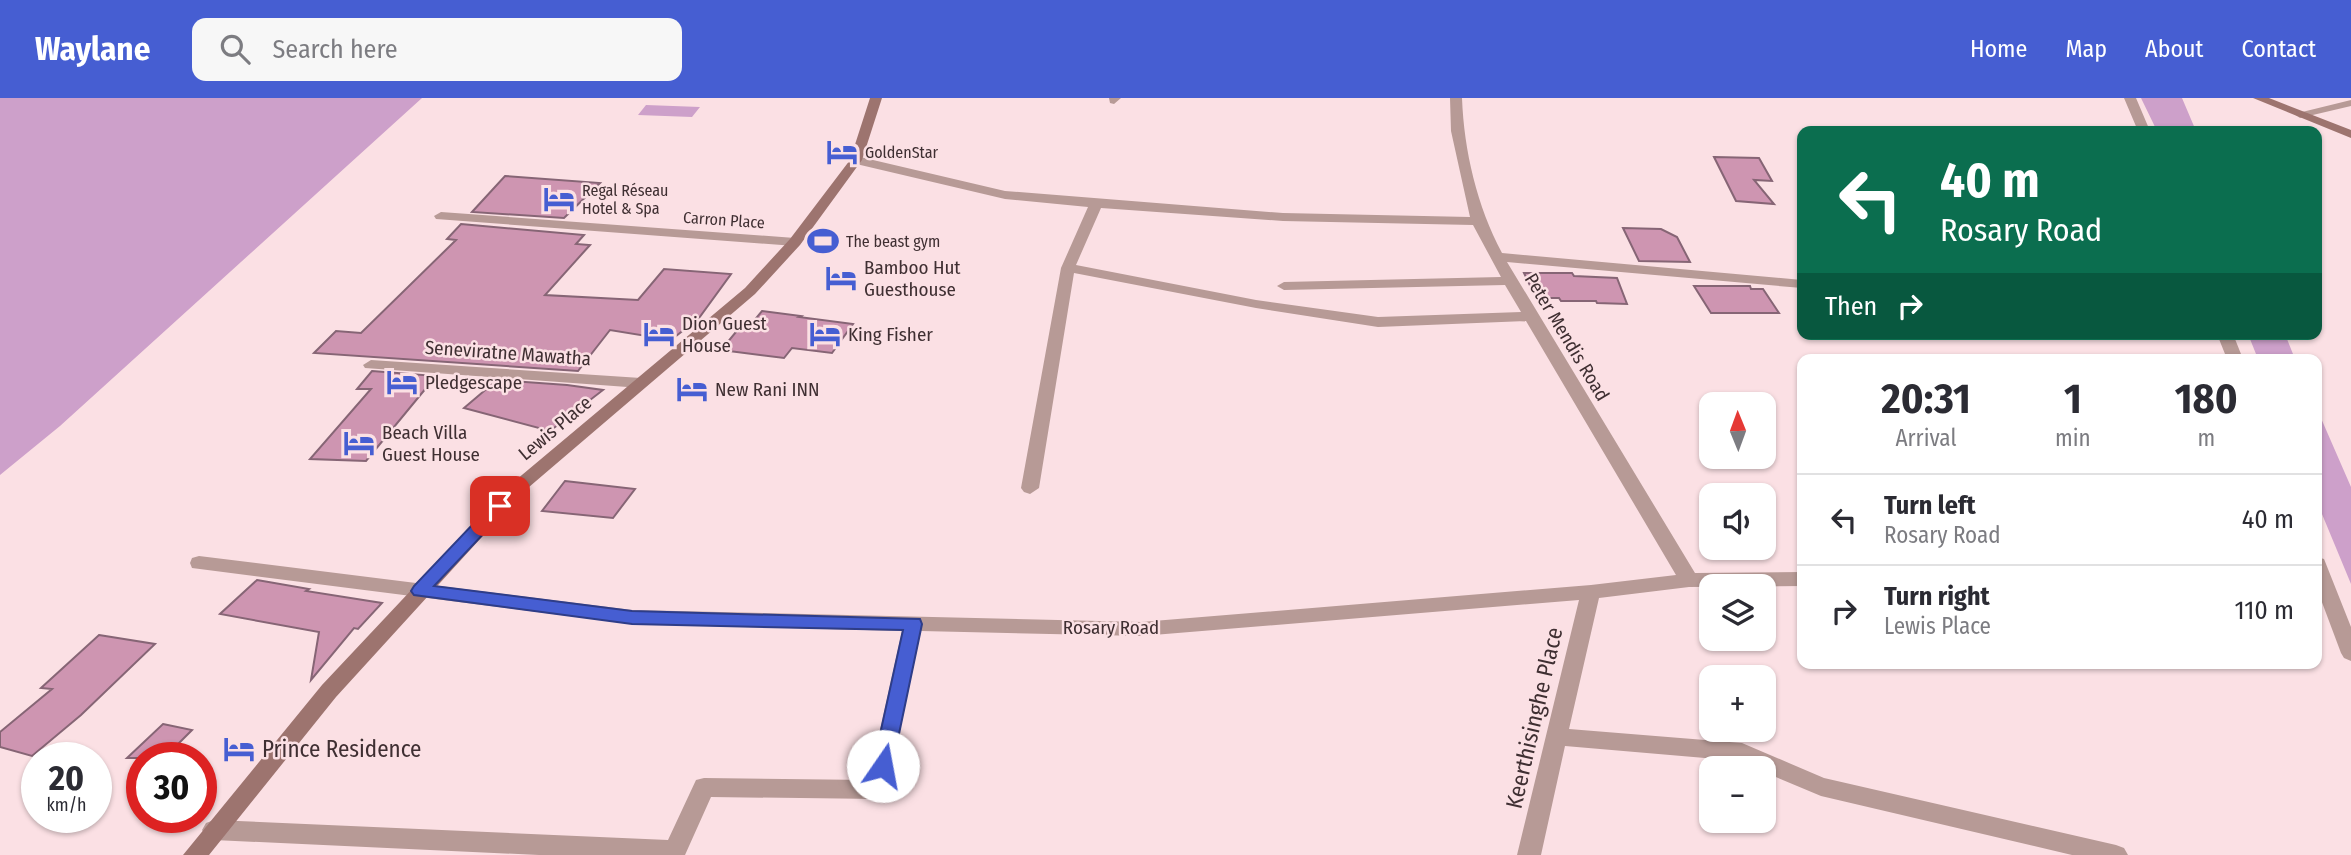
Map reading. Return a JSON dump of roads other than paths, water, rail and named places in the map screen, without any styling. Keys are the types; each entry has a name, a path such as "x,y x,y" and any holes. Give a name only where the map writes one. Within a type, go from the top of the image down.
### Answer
{"street":[{"name":"Lewis Place","path":"217,826 329,691 516,489 750,291 795,242 856,160 876,98"},
{"name":"Peter Mendis Road","path":"1456,98 1457,131 1478,221 1510,281 1689,580"},
{"path":"2130,98 2142,126"},
{"path":"2259,98 2351,134"},
{"path":"2300,114 2351,103"},
{"path":"856,160 1005,195 1096,204 1283,217 1478,221"},
{"path":"1030,488 1068,268 1096,204"},
{"name":"Carron Place","path":"441,216 795,242"},
{"path":"1498,257 1797,284"},
{"path":"1068,268 1256,304 1378,322 1532,316"},
{"path":"1284,286 1510,281"},
{"name":"Seneviratne Mawatha","path":"372,365 642,383"},
{"name":"Rosary Road","path":"199,563 632,617 1141,629 1591,592 1689,580 1797,579"},
{"name":"Keerthisinghe Place","path":"1529,855 1591,592"},
{"path":"2323,596 2351,653"},
{"path":"217,830 674,852 704,787 878,790 913,624"},
{"path":"1556,737 1742,752 1821,787 2116,855"},
{"name":"Lewis Place","path":"195,855 212,833"}],"place":[{"name":"GoldenStar","path":"842,152"},
{"name":"Regal Réseau Hotel & Spa","path":"559,199"},
{"name":"The beast gym","path":"823,241"},
{"name":"Bamboo Hut Guesthouse","path":"841,278"},
{"name":"Dion Guest House","path":"659,334"},
{"name":"King Fisher","path":"825,334"},
{"name":"Pledgescape","path":"402,382"},
{"name":"New Rani INN","path":"692,389"},
{"name":"Beach Villa Guest House","path":"359,443"},
{"name":"Prince Residence","path":"239,749"}]}
